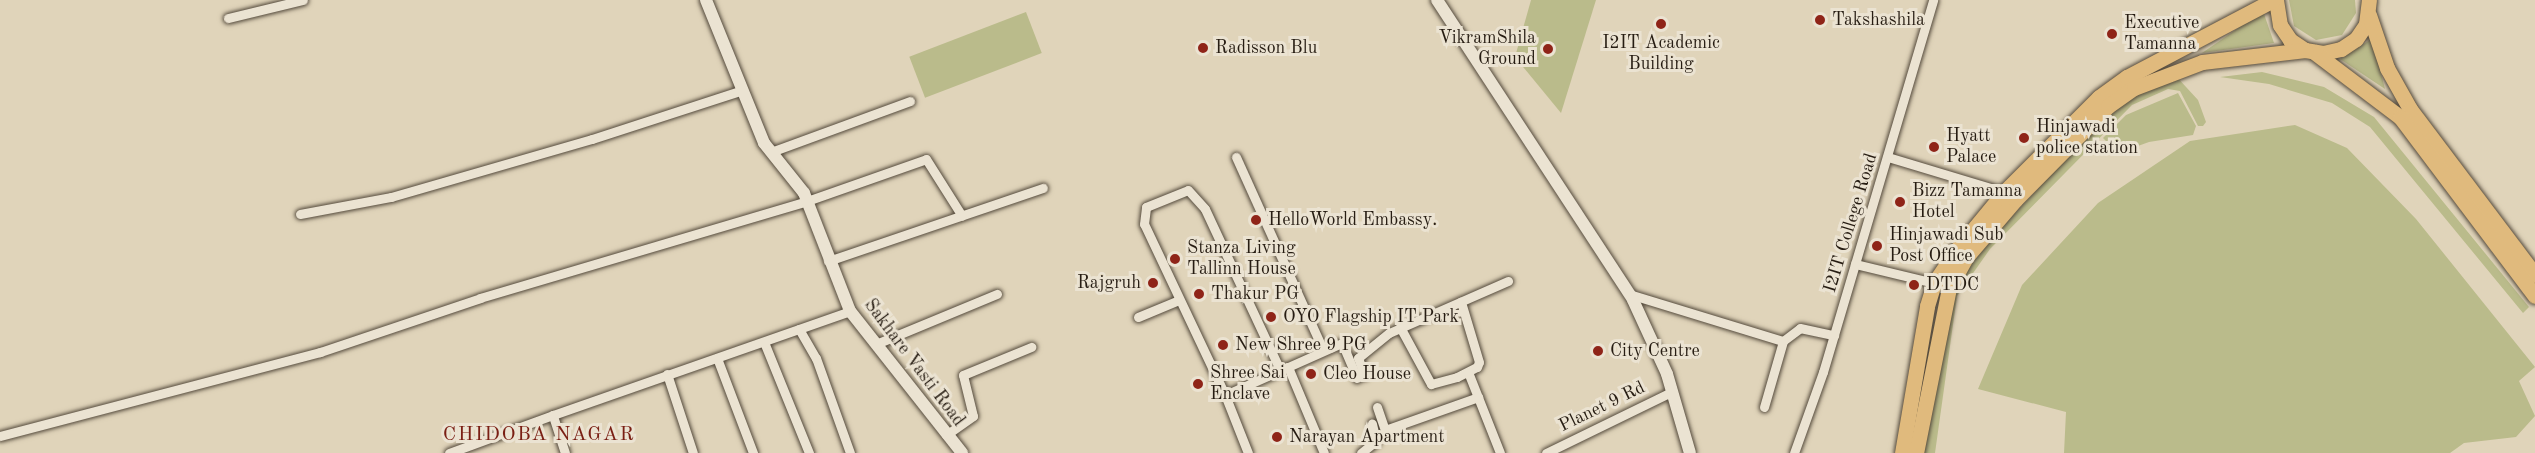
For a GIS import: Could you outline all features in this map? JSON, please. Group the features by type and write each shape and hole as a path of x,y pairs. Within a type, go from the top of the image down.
{"main road":[{"path":"1902,453 1941,285 2010,195 2099,97 2127,77 2275,0 2277,16 2284,33 2400,117 2535,296"},
{"path":"2010,195 2108,106 2134,88 2202,62 2310,51 2332,52 2349,45 2362,32 2370,5"},
{"path":"2370,5 2387,68 2410,110 2535,275"},
{"path":"1916,453 1941,285"}],"street":[{"path":"228,18 303,0"},
{"name":"Sakhare Vasti Road","path":"706,0 771,152 807,201 828,261 850,311 962,453"},
{"path":"1437,0 1629,294 1673,391 1690,453"},
{"name":"I2IT College Road","path":"1794,453 1834,335 1933,0"},
{"path":"300,214 391,196 592,139 743,90"},
{"path":"771,152 910,101"},
{"path":"1236,157 1323,350"},
{"path":"1888,157 2010,195"},
{"path":"0,436 320,352 480,298 807,201 926,159 962,216"},
{"path":"828,261 1043,188"},
{"path":"1248,453 1225,395 1144,224 1146,207 1188,190 1205,209 1324,453"},
{"path":"1855,264 1941,285"},
{"path":"1225,395 1342,343 1361,377 1358,358 1400,327 1508,281"},
{"path":"876,344 997,294"},
{"path":"1629,294 1783,341"},
{"path":"1137,316 1179,300"},
{"path":"1400,327 1431,384 1468,372 1479,362 1461,302"},
{"path":"449,453 850,311"},
{"path":"1764,407 1783,341 1800,328 1834,335"},
{"path":"800,329 816,358 850,453"},
{"path":"764,342 809,453"},
{"path":"946,435 974,416 963,375 1031,347"},
{"path":"717,358 753,453"},
{"path":"1468,372 1500,453"},
{"path":"667,374 693,453"},
{"name":"Planet 9 Rd","path":"1546,453 1673,391"},
{"path":"1377,407 1385,429 1478,397"},
{"path":"553,416 565,453"},
{"path":"1361,453 1376,441 1372,423"}],"green space":[{"path":"1531,0 1596,0 1561,113 1515,57"},
{"path":"2289,0 2355,0 2356,13 2342,35 2316,40 2294,26"},
{"path":"2263,11 2274,43 2202,53"},
{"path":"1026,12 1042,53 925,98 909,57"},
{"path":"2370,40 2378,62 2385,89 2340,59"},
{"path":"2262,72 2324,87 2374,117 2529,307 2523,313 2370,127 2332,103 2269,84 2220,77"},
{"path":"2175,75 2198,100 2206,122 2203,126 2198,126 2180,91 2168,89 2132,105 1990,249 1957,296 1935,453 1922,453 1950,297 1966,265 2117,105"},
{"path":"2178,93 2196,126 2193,135 2149,142 2124,151 2116,151 2103,138 2126,115"},
{"path":"2295,125 2347,148 2416,219 2535,367 2519,381 2535,416 2516,437 2464,443 2450,453 2064,453 2066,412 1978,389 2022,285 2098,203 2190,141"}],"place":[{"name":"Takshashila","path":"1820,20"},
{"name":"I2IT Academic Building","path":"1661,24"},
{"name":"Executive Tamanna","path":"2112,34"},
{"name":"Radisson Blu","path":"1203,48"},
{"name":"VikramShila Ground","path":"1548,49"},
{"name":"Hinjawadi police station","path":"2024,138"},
{"name":"Hyatt Palace","path":"1934,147"},
{"name":"Bizz Tamanna Hotel","path":"1900,202"},
{"name":"HelloWorld Embassy.","path":"1256,220"},
{"name":"Hinjawadi Sub Post Office","path":"1877,246"},
{"name":"Stanza Living Tallinn House","path":"1175,259"},
{"name":"Rajgruh","path":"1153,283"},
{"name":"DTDC","path":"1914,285"},
{"name":"Thakur PG","path":"1199,294"},
{"name":"OYO Flagship IT Park","path":"1271,317"},
{"name":"New Shree 9 PG","path":"1223,345"},
{"name":"City Centre","path":"1598,351"},
{"name":"Cleo House","path":"1311,374"},
{"name":"Shree Sai Enclave","path":"1198,384"},
{"name":"Narayan Apartment","path":"1277,437"}],"district":[{"name":"CHIDOBA NAGAR","path":"539,435"}]}
